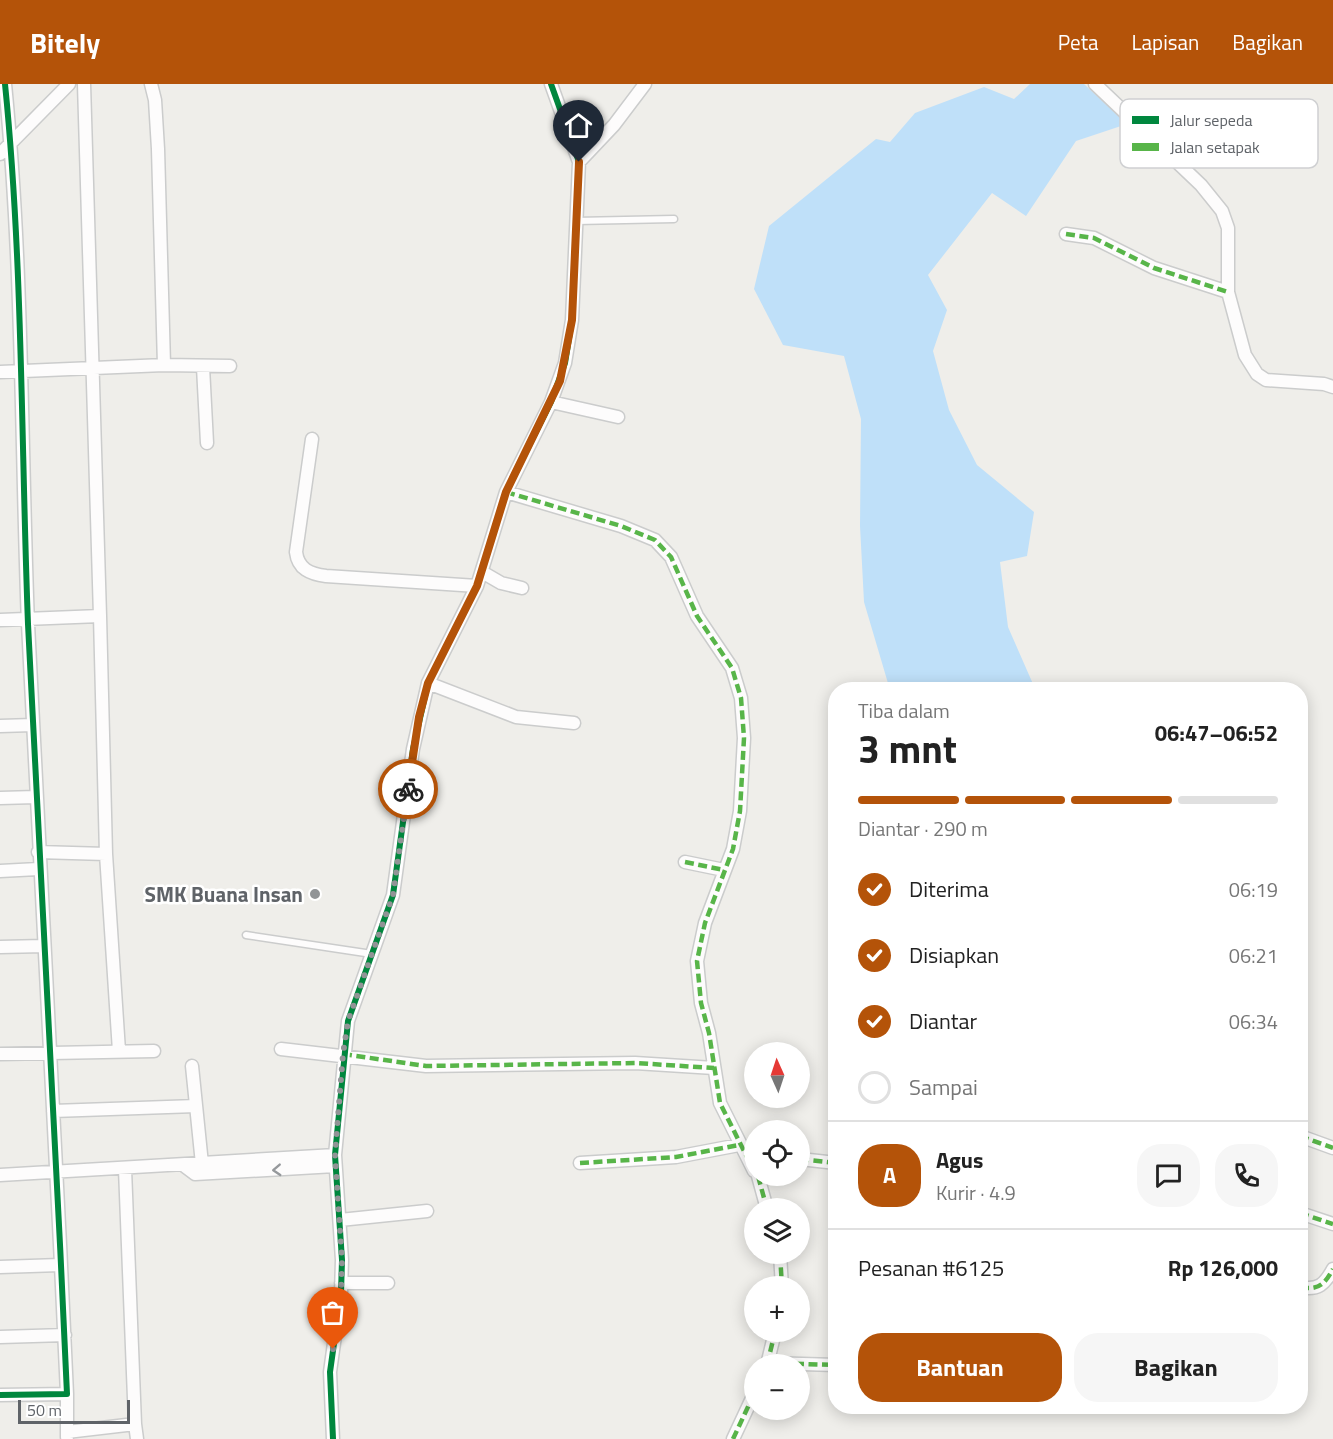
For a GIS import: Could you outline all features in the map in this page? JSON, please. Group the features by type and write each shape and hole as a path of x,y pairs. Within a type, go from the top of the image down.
{"street":[{"path":"5,84 11,143 22,371 28,620 38,869 65,1335 67,1435 135,1424"},
{"path":"0,154 69,84"},
{"path":"84,84 106,854 119,1051"},
{"path":"151,84 155,100 158,150 164,364"},
{"path":"333,1439 330,1372 341,1283 340,1220 335,1161 343,1054 348,1021 395,884 413,749 428,683 477,586 506,492 560,381 572,320 579,162 551,84"},
{"path":"579,162 614,125 645,84"},
{"path":"1095,84 1120,108"},
{"path":"1183,168 1201,185 1222,211 1228,228 1228,292 1245,355 1257,374 1266,380 1324,384 1333,387"},
{"path":"1066,234 1094,238 1154,268 1228,292"},
{"path":"0,372 164,364 230,366"},
{"path":"203,366 207,443"},
{"path":"551,402 618,417"},
{"path":"312,439 296,552 302,567 315,575 477,586"},
{"path":"506,492 621,525 655,540 671,556 697,616 727,657 741,698 744,738 738,833 699,942 697,961 701,1003 720,1103 744,1147"},
{"path":"482,572 501,584 522,588"},
{"path":"0,620 100,616"},
{"path":"428,683 516,717 574,723"},
{"path":"0,726 33,725"},
{"path":"0,798 36,797"},
{"path":"38,852 106,854"},
{"path":"685,862 724,870"},
{"path":"0,870 38,869"},
{"path":"0,947 44,946"},
{"path":"282,1049 343,1054 426,1066 635,1063 714,1068"},
{"path":"0,1054 154,1051"},
{"path":"192,1066 202,1164"},
{"path":"53,1111 196,1106"},
{"path":"1308,1139 1333,1148"},
{"path":"580,1163 744,1151"},
{"path":"810,1160 828,1161"},
{"path":"0,1175 202,1164 335,1161"},
{"path":"183,1165 195,1174 335,1161"},
{"path":"125,1169 137,1439"},
{"path":"340,1220 427,1211"},
{"path":"1308,1216 1333,1224"},
{"path":"0,1267 60,1265"},
{"path":"1308,1289 1312,1290 1321,1286 1333,1269"},
{"path":"341,1283 388,1282"},
{"path":"0,1337 65,1335"},
{"path":"810,1365 828,1365"},
{"path":"0,1395 67,1394"},
{"path":"733,1439 744,1415"}],"lane":[{"path":"575,221 674,219"},
{"path":"246,935 372,954"}],"water":[{"path":"1030,84 1084,84 1120,117 1120,126 1076,141 1026,216 992,193 928,275 947,310 933,351 949,410 977,465 1034,512 1027,556 1000,562 1008,627 1032,682 888,682 864,602 860,526 861,419 844,356 783,345 754,289 769,226 876,139 890,142 915,113 984,87 1014,99"}],"marked path":[{"path":"1066,234 1094,238 1154,268 1228,292"},
{"path":"506,492 621,526 655,540 671,557 697,616 732,668 741,698 744,738 740,811 733,849 705,923 697,961 701,1003 709,1033 720,1103 744,1151"},
{"path":"685,862 724,870"},
{"path":"343,1054 426,1066 635,1063 714,1068"},
{"path":"1308,1139 1333,1148"},
{"path":"580,1163 676,1157 739,1145"},
{"path":"810,1160 828,1162"},
{"path":"761,1186 764,1198"},
{"path":"1308,1216 1333,1224"},
{"path":"781,1264 781,1276"},
{"path":"1308,1288 1320,1285 1333,1269"},
{"path":"770,1354 773,1342"},
{"path":"810,1364 828,1365"},
{"path":"733,1439 744,1415"}],"cycle path":[{"path":"0,1395 67,1394 28,624 15,219 5,84"},
{"path":"333,1439 330,1372 341,1293 342,1260 335,1155 348,1021 393,895 413,749 428,683 477,586 506,492 551,402 565,363 572,320 579,162 551,84"}],"way so far":[{"path":"333,1349 341,1293 342,1260 340,1220 336,1199 335,1155 343,1054 348,1021 393,895 408,789"}],"place":[{"name":"SMK Buana Insan","path":"315,894"}],"route":[{"path":"408,789 419,717 428,683 477,586 506,492 551,402 565,363 572,320 579,162"}]}
